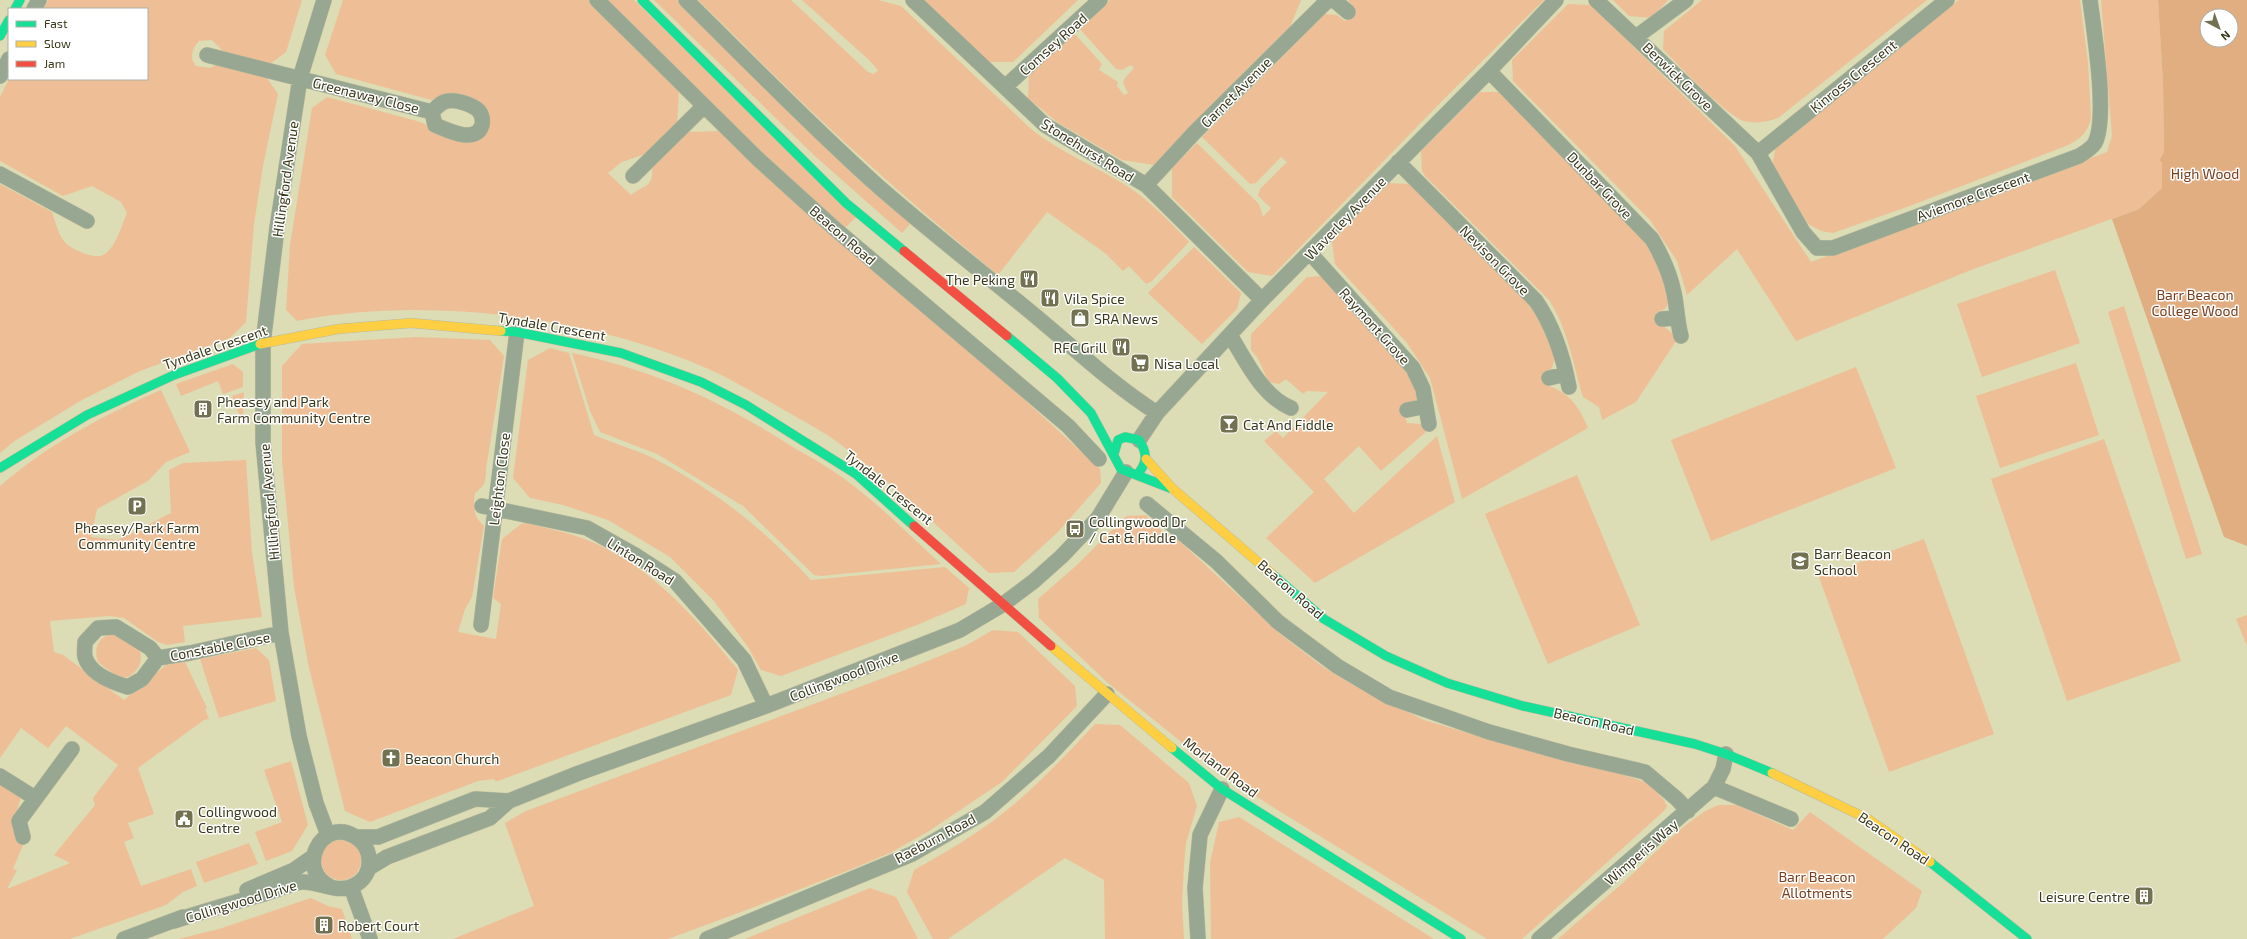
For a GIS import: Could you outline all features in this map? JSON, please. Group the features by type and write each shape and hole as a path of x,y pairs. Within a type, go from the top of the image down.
{"main road":[{"name":"Beacon Road","path":"642,0 846,203 1057,378 1091,413 1111,427 1132,438 1146,451 1146,459 1172,489"},
{"path":"0,36 8,22"},
{"name":"Tyndale Crescent","path":"0,468 87,415 174,375 263,343 338,329 411,323 517,332 621,353 701,382 746,404 856,474 1002,604"},
{"name":"Beacon Road","path":"1091,413 1119,466 1129,473 1172,489 1187,499 1324,619 1386,656 1447,683 1486,695 1695,744 1726,754 1831,799 1868,819 1931,863 2027,939"},
{"path":"1114,454 1118,440 1132,438"},
{"path":"1129,473 1139,472 1146,459"},
{"name":"Morland Road","path":"1002,604 1107,694 1222,789 1461,939"}],"street":[{"name":"Hillingford Avenue","path":"324,0 300,78 277,228 263,343 263,442 281,633 299,736 316,803 328,835"},
{"name":"Beacon Road","path":"597,0 703,107 834,228 1052,412 1099,459"},
{"path":"686,0 806,118 877,185 944,244 1084,355 1130,396 1157,413"},
{"name":"Stonehurst Road","path":"913,0 1045,126 1146,185 1262,300"},
{"name":"Comsey Road","path":"1005,87 1100,0"},
{"name":"Garnet Avenue","path":"1146,185 1194,133 1328,0"},
{"path":"1334,0 1348,12"},
{"name":"Waverley Avenue","path":"1132,438 1262,300 1310,254 1398,162 1489,71 1556,0"},
{"name":"Berwick Grove","path":"1596,0 1758,153"},
{"path":"1636,37 1686,0"},
{"name":"Kinross Crescent","path":"1758,153 1947,0"},
{"name":"Aviemore Crescent","path":"1758,153 1803,232 1817,248 1833,248 2079,156 2094,144 2100,130 2098,62 2090,0"},
{"name":"Greenaway Close","path":"207,56 432,112"},
{"path":"0,76 8,61"},
{"name":"Dunbar Grove","path":"1489,71 1652,239 1666,264 1675,294 1669,318 1680,336"},
{"path":"633,176 703,107"},
{"name":"Nevison Grove","path":"1398,162 1536,301 1546,316 1557,339 1568,381 1549,378"},
{"path":"0,174 87,221"},
{"name":"Raymont Grove","path":"1310,254 1413,368 1423,389 1429,424"},
{"name":"Leighton Close","path":"481,626 488,506 517,332"},
{"path":"1230,335 1264,388 1279,403 1291,408"},
{"path":"1407,410 1426,406"},
{"name":"Collingwood Drive","path":"124,939 174,921 302,882 341,889 351,887 363,878 369,868 387,857 490,818 509,801 579,773 766,706 960,630 1002,604 1034,581 1098,518 1129,473"},
{"path":"1147,504 1217,558 1278,622 1337,666 1389,697 1488,732 1568,754 1645,772 1677,799 1688,811"},
{"name":"Linton Road","path":"488,506 587,528 635,555 675,581 744,660 766,706"},
{"name":"Constable Close","path":"158,658 150,648 116,627 98,628 86,642 86,658 96,671 113,683 128,687 142,679 158,658 190,654 281,633"},
{"name":"Raeburn Road","path":"707,939 912,854 985,812 1049,756 1107,694"},
{"path":"23,837 19,820 72,749"},
{"name":"Wimperis Way","path":"1539,939 1714,787 1723,769 1726,754"},
{"path":"0,776 35,798"},
{"path":"1714,787 1791,819"},
{"path":"1198,939 1195,888 1200,835 1222,789"},
{"name":"Collingwood Drive","path":"174,921 294,870 314,856 318,845 328,835 344,833 356,837 378,837 475,799 509,801"},
{"path":"356,837 364,843 368,852 369,868"},
{"path":"314,856 316,874 321,880 331,887"},
{"path":"351,887 370,939"}],"green space":[{"path":"48,0 302,0 286,52 270,64 225,53 212,40 199,41 192,53 196,66 210,68 218,64 267,78 278,94 263,166 254,224 246,322 230,338 140,371 82,400 16,440 0,453 0,184 52,212 58,231 64,241 77,250 90,255 101,256 113,246 127,213 121,202 92,186 63,196 0,161 0,97 8,80 148,80 148,8 44,8"},
{"path":"343,0 589,0 679,89 677,126 645,154 622,162 608,173 631,195 648,185 652,178 652,166 687,132 720,131 812,218 992,370 1100,469 1101,483 1058,532 1014,572 989,573 898,491 860,459 833,439 813,426 721,375 653,348 604,334 553,323 501,315 448,311 396,310 345,314 297,321 286,310 290,245 312,108 327,97 417,121 457,136 487,118 438,97 431,100 336,74 325,55"},
{"path":"606,0 634,0 857,216 844,229 768,160"},
{"path":"654,0 677,0 732,55 912,222 902,233 816,157"},
{"path":"698,0 791,0 868,72 874,74 878,70 868,59 802,0 878,0 901,6 1031,129 1067,153 1130,188 1154,207 1189,242 1152,281 1146,284 1129,266 1123,271 1105,253 1047,212 998,275 930,218 832,131"},
{"path":"922,0 1078,0 1013,62 989,62"},
{"path":"1110,0 1301,0 1290,27 1154,165 1122,160 1057,122 1028,98 1029,72 1073,32 1102,64 1099,70 1118,82 1117,86 1124,95 1128,93 1123,83 1125,78 1134,68 1131,65 1122,70 1116,69 1078,27"},
{"path":"1348,0 1544,0 1444,99 1272,276 1248,272 1172,197 1172,168 1197,143 1259,204 1263,217 1271,208 1258,196 1260,189 1287,162 1281,157 1256,183 1250,184 1202,137 1325,14 1337,15 1345,21 1355,10"},
{"path":"1613,0 1668,0 1652,18 1629,16"},
{"path":"1702,0 1927,0 1778,118 1766,121 1748,122 1736,117 1726,110 1702,89 1663,49 1664,31"},
{"path":"1959,0 2080,0 2088,63 2091,117 2086,131 2075,141 2066,146 1907,207 1833,233 1821,231 1808,224 1772,166 1776,145"},
{"path":"2101,0 2158,0 2163,83 2164,152 2159,161 2162,162 2162,188 2139,209 1971,270 1796,341 1737,249 1687,295 1677,261 1650,220 1513,81 1512,60 1568,4 1591,5 1735,146 1811,262 2107,152 2112,136"},
{"path":"2158,0 2247,0 2247,546 2224,537 2112,219 2139,209 2162,188 2162,162 2159,161 2164,152 2163,83"},
{"path":"1480,92 1502,92 1646,241 1663,273 1669,291 1669,299 1667,306 1656,313 1656,320 1678,338 1636,402 1602,420 1599,407 1583,397 1561,323 1549,300 1425,176 1422,171 1421,151"},
{"path":"1388,183 1412,184 1539,315 1555,357 1552,368 1543,374 1548,386 1562,392 1573,402 1588,428 1462,499 1430,378 1407,343 1335,264 1332,242"},
{"path":"1194,247 1241,293 1237,309 1202,344 1148,293"},
{"path":"2055,270 2080,343 1982,377 1957,304"},
{"path":"1323,276 1404,364 1420,397 1404,411 1407,423 1421,424 1428,430 1381,471 1359,446 1324,479 1354,513 1437,436 1455,502 1315,583 1266,538 1314,492 1264,441 1276,431 1283,438 1328,392 1307,391 1303,394 1286,379 1279,384 1269,382 1257,357 1251,350 1251,334 1307,277"},
{"path":"2124,306 2202,554 2186,559 2108,312"},
{"path":"417,337 490,340 504,356 485,480 481,488 475,493 474,498 476,515 484,526 472,597 465,609 458,632 496,639 501,604 493,598 502,539 521,524 526,523 570,534 596,544 621,557 643,572 684,608 738,670 731,695 498,781 495,781 493,775 494,779 478,781 370,822 345,811 309,668 294,587 282,460 282,366 302,344"},
{"path":"550,348 569,353 594,435 653,458 697,483 718,497 775,544 811,580 945,567 969,588 966,604 917,625 781,676 761,670 748,647 714,601 670,557 608,520 563,505 530,498 513,478 528,360"},
{"path":"572,353 603,360 661,379 715,403 769,432 843,478 881,509 941,564 821,576 814,575 743,506 657,454 600,432 590,411"},
{"path":"2076,363 2099,435 2000,468 1976,396"},
{"path":"233,364 243,372 243,387 223,394 218,381 181,396 176,384"},
{"path":"1856,367 1896,468 1711,541 1671,440"},
{"path":"161,390 190,452 166,462 148,481 97,509 91,537 118,540 171,513 169,470 183,463 246,460 252,553 262,617 183,626 185,642 167,645 158,642 124,618 109,616 50,621 54,652 63,655 124,700 166,665 185,662 207,708 205,709 209,719 204,720 138,768 154,814 128,823 134,838 124,842 141,886 191,869 197,886 183,892 166,905 70,939 0,939 0,783 21,797 15,818 23,845 13,869 17,870 7,889 70,863 54,855 95,805 93,798 118,765 66,726 48,748 21,728 0,758 0,486 37,457 77,432 118,410"},
{"path":"244,392 243,415 240,417 232,396"},
{"path":"2104,439 2181,661 2067,701 1991,479"},
{"path":"1577,475 1640,625 1548,664 1485,514"},
{"path":"1146,515 1161,530 1176,538 1280,634 1323,667 1355,686 1424,720 1471,734 1577,760 1648,783 1664,800 1667,806 1665,810 1522,939 1487,939 1271,806 1215,769 1108,683 1039,618 1038,599 1077,565 1126,516"},
{"path":"1924,539 1994,734 1889,772 1819,577"},
{"path":"2247,615 2247,646 2236,619"},
{"path":"993,630 1018,632 1075,686 1077,706 1002,782 929,831 892,852 852,869 668,939 453,939 534,906 505,823 526,811 905,670 967,645"},
{"path":"109,634 116,634 139,649 141,657 140,665 128,677 119,678 98,662 96,653 99,642"},
{"path":"256,648 269,660 276,701 219,718 200,659"},
{"path":"1095,724 1120,725 1189,783 1197,806 1186,843 1182,903 1184,939 1105,939 1104,880 1065,858 948,939 933,939 907,892 914,870 974,834 1007,810 1042,779"},
{"name":"Collingwood Centre","path":"291,761 308,825 292,851 266,861 255,832 282,822 264,770"},
{"name":"Barr Beacon Allotments","path":"1720,805 1737,805 1793,830 1810,812 1922,891 1916,908 1883,939 1558,939 1623,883 1656,851 1684,827 1710,809"},
{"path":"1239,817 1434,939 1211,939 1210,863 1219,822"},
{"path":"345,840 352,843 358,849 361,860 360,868 352,877 345,880 337,880 330,877 322,868 321,856 324,849 333,841"},
{"name":"Collingwood Centre","path":"249,843 258,864 204,883 196,862"},
{"path":"870,888 896,897 918,939 745,939"},
{"path":"311,898 328,906 342,909 352,939 178,939 219,929"}],"traffic: fast":[{"path":"16,8 20,0"},
{"path":"642,0 846,203 904,251"},
{"path":"0,36 8,22"},
{"path":"501,331 517,332 621,353 701,382 746,405 856,474 914,526"},
{"path":"1007,336 1057,378 1091,413 1121,469 1170,488"},
{"path":"0,468 87,415 174,375 260,344"},
{"path":"1114,454 1118,440 1125,437 1139,440 1145,452 1143,467 1140,471"},
{"path":"1272,574 1324,619 1386,656 1447,683 1523,706 1695,744 1726,754 1772,773"},
{"path":"1172,748 1222,789 1461,939"},
{"path":"1930,862 2027,939"}],"traffic: slow":[{"path":"260,344 338,329 411,323 501,331"},
{"path":"1146,459 1173,489 1272,574"},
{"path":"1051,646 1172,748"},
{"path":"1772,773 1868,819 1930,862"}],"traffic: jam":[{"path":"904,251 1007,336"},
{"path":"914,526 1051,646"}],"place":[{"name":"The Peking","path":"1029,279"},
{"name":"Vila Spice","path":"1050,298"},
{"name":"SRA News","path":"1080,318"},
{"name":"RFC Grill","path":"1121,347"},
{"name":"Nisa Local","path":"1140,363"},
{"name":"Pheasey and Park Farm Community Centre","path":"203,409"},
{"name":"Cat And Fiddle","path":"1229,424"},
{"name":"Pheasey/Park Farm Community Centre","path":"137,506"},
{"name":"Collingwood Dr / Cat & Fiddle","path":"1075,529"},
{"name":"Barr Beacon School","path":"1800,561"},
{"name":"Beacon Church","path":"391,758"},
{"name":"Collingwood Centre","path":"184,819"},
{"name":"Leisure Centre","path":"2144,896"},
{"name":"Robert Court","path":"324,925"}],"park label":[{"name":"High Wood","path":"2205,173"},
{"name":"Barr Beacon College Wood","path":"2195,302"}]}
